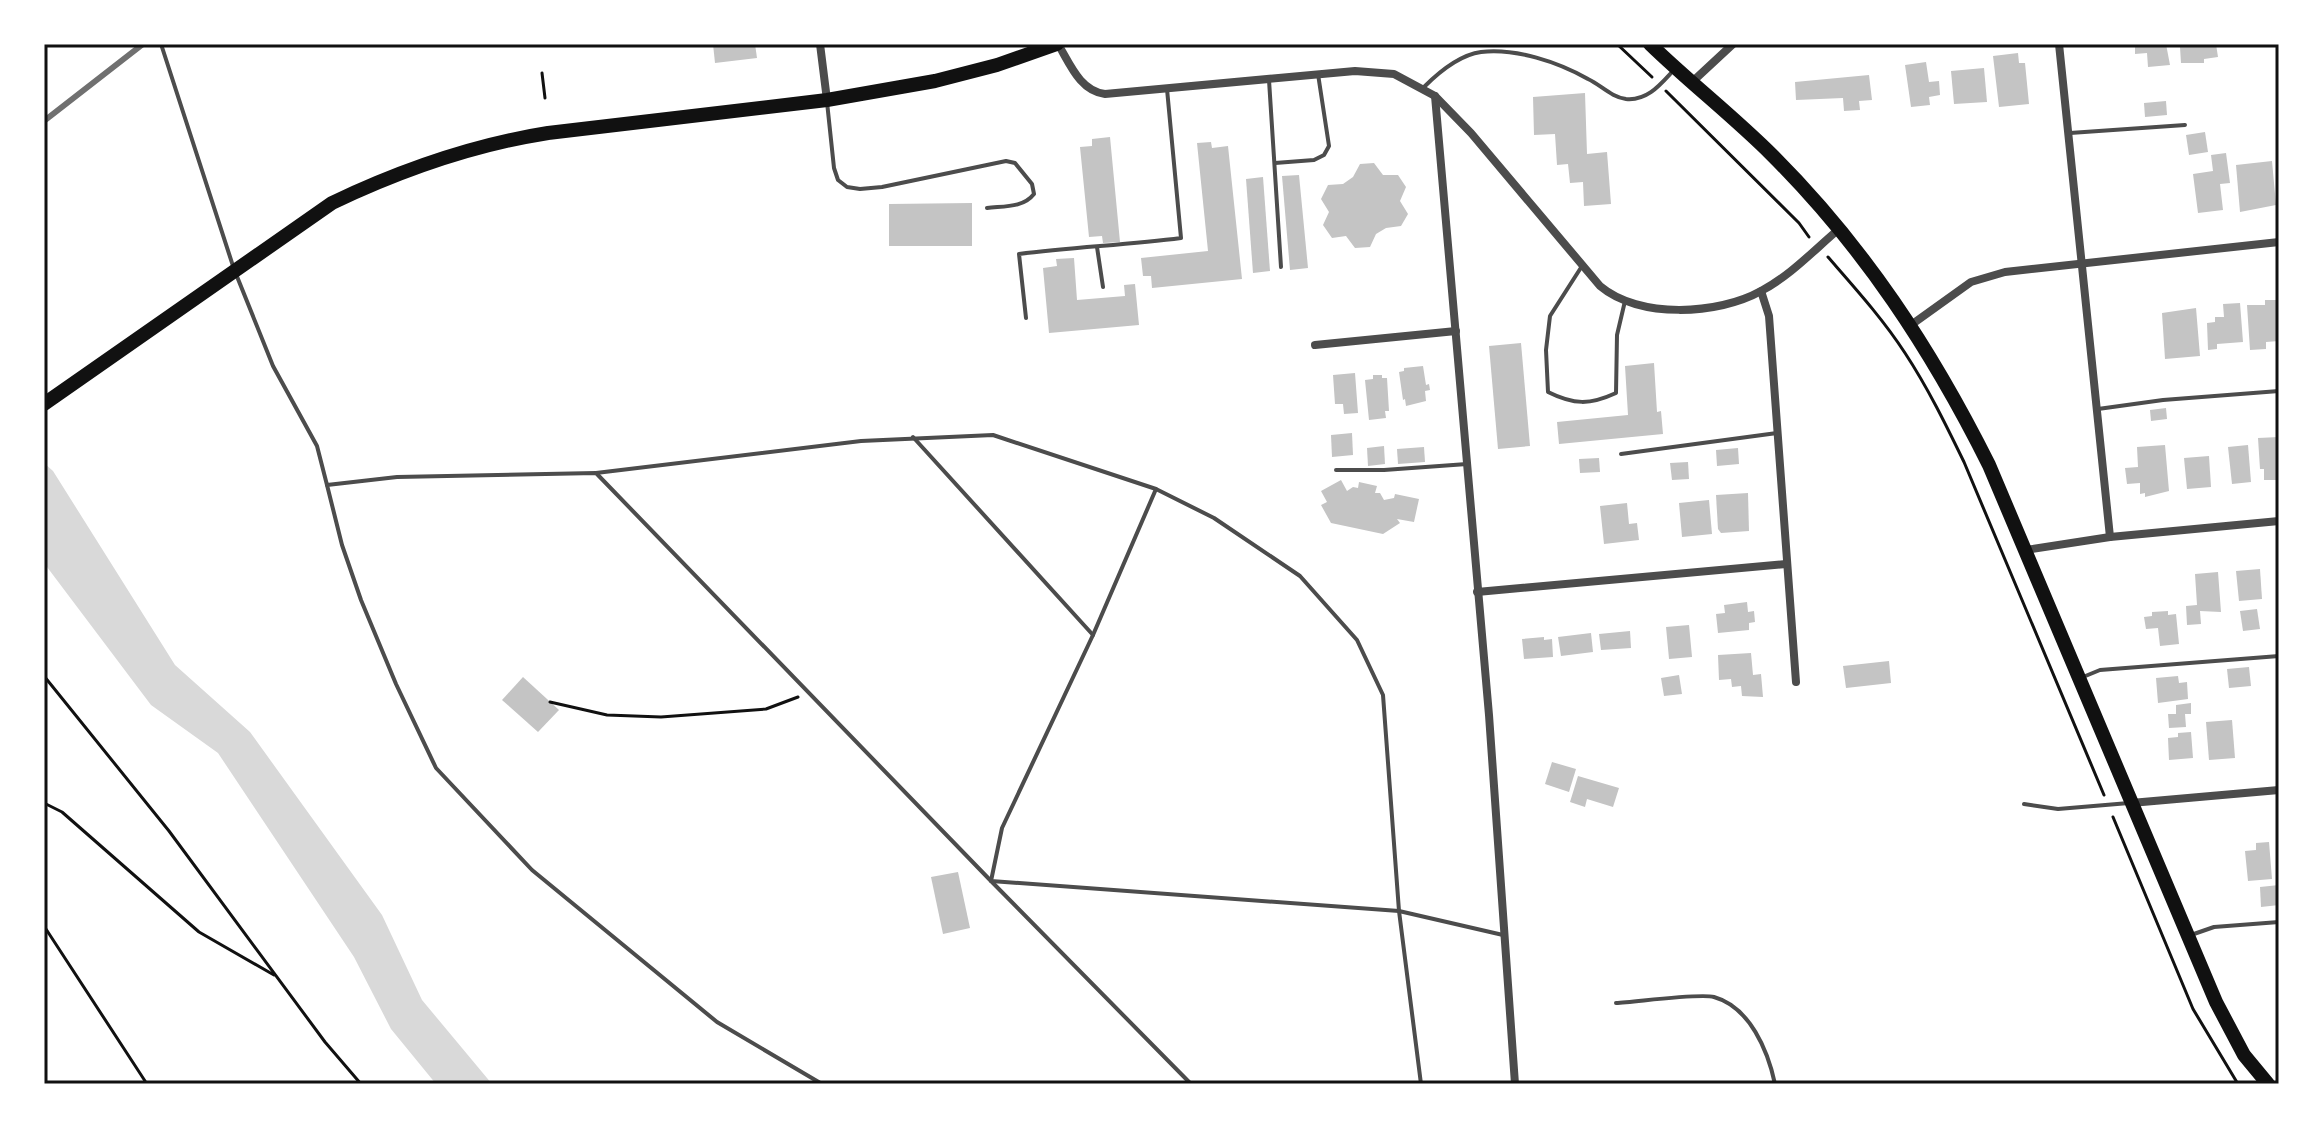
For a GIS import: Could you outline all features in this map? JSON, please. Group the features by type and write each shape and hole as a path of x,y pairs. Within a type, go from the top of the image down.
{"main road":[{"path":"44,404 332,203 434,160 513,138 827,100 935,81 997,65 1057,44"},
{"path":"1650,44 1771,154 1839,229 1877,275 1961,408 2026,550 2223,1015 2244,1055 2268,1084"}],"street":[{"path":"820,44 827,100"},
{"path":"1057,44 1085,87 1093,93 1355,71 1394,74 1435,96 1471,133 1582,266 1610,294 1625,301 1660,309 1738,301 1782,278 1839,229"},
{"path":"1691,84 1733,44"},
{"path":"2059,44 2110,537"},
{"path":"1435,96 1515,1084"},
{"path":"1911,325 1971,282 2005,272 2279,242"},
{"path":"1761,291 1768,310 1796,682"},
{"path":"1315,345 1456,331"},
{"path":"2026,550 2110,537 2279,521"},
{"path":"1477,592 1786,564"},
{"path":"2131,803 2279,790"}],"lane":[{"path":"161,44 243,294 273,366 317,446 342,545 361,600 436,768 532,870 704,1012 822,1084"},
{"path":"1422,89 1460,59 1480,52 1533,57 1575,72 1592,80 1603,90 1626,99 1646,96 1675,68"},
{"path":"1275,163 1314,160 1324,155 1329,146 1318,74"},
{"path":"1269,78 1281,267"},
{"path":"1026,318 1019,254 1181,238 1167,89"},
{"path":"827,100 834,168 838,180 847,187 882,187 1006,161 1015,163 1032,184 1034,194 1020,204 987,208"},
{"path":"2067,133 2185,125"},
{"path":"1097,247 1103,287"},
{"path":"1582,266 1550,316 1546,350 1548,392 1565,400 1596,403 1616,393 1617,335 1625,301"},
{"path":"2096,409 2279,391"},
{"path":"1621,454 1777,433"},
{"path":"327,485 397,477 596,473 913,437 993,435 1156,489 1214,518 1300,576 1357,640 1383,695 1399,911 1421,1084"},
{"path":"913,437 1093,635"},
{"path":"1336,470 1467,464"},
{"path":"596,473 1191,1084"},
{"path":"991,881 1002,828 1093,635 1156,489"},
{"path":"2079,679 2100,670 2279,656"},
{"path":"2024,804 2058,809 2131,803"},
{"path":"991,881 1399,911 1505,936"},
{"path":"2189,936 2214,927 2279,922"},
{"path":"1616,1003 1712,996 1737,1008 1763,1045 1775,1084"}],"path":[{"path":"1617,44 1805,231"},
{"path":"542,73 545,98"},
{"path":"1833,262 1904,351 1948,429 2193,1009 2238,1084"},
{"path":"44,676 169,831 325,1042 361,1084"},
{"path":"550,702 607,715 661,717 766,709 808,693"},
{"path":"44,803 62,812 199,932 277,977"},
{"path":"44,926 147,1084"}],"shaded area":[{"path":"44,463 53,471 175,665 250,732 382,915 422,1000 492,1084 436,1084 391,1029 354,957 218,753 151,705 44,563"}],"building":[{"path":"713,44 755,44 757,58 715,63"},
{"path":"2135,44 2166,44 2170,65 2148,67 2147,53 2135,54"},
{"path":"2216,44 2218,57 2204,59 2204,63 2181,63 2180,47"},
{"path":"2018,53 2019,63 2025,63 2029,104 1999,107 1993,56"},
{"path":"1926,62 1929,82 1939,81 1940,95 1929,97 1930,105 1911,107 1905,65"},
{"path":"1984,68 1987,102 1954,104 1951,71"},
{"path":"1869,75 1872,100 1859,101 1860,110 1844,111 1843,98 1796,100 1795,82"},
{"path":"1585,93 1587,154 1607,152 1611,204 1584,206 1583,182 1570,183 1568,164 1557,165 1555,134 1534,135 1533,97"},
{"path":"2166,101 2167,115 2145,117 2144,103"},
{"path":"2205,132 2208,152 2189,155 2186,135"},
{"path":"1110,137 1120,242 1103,243 1102,236 1089,237 1080,147 1092,146 1092,139"},
{"path":"1211,142 1212,148 1228,146 1242,279 1152,288 1151,276 1143,276 1141,258 1208,251 1197,143"},
{"path":"2226,153 2230,183 2220,184 2223,210 2198,213 2193,174 2213,171 2211,155"},
{"path":"2272,161 2276,205 2240,212 2236,165"},
{"path":"1374,163 1383,175 1398,175 1406,187 1400,201 1408,214 1401,226 1386,228 1376,234 1370,247 1355,248 1346,236 1332,238 1323,225 1329,212 1321,199 1328,185 1343,184 1353,177 1360,164"},
{"path":"1299,175 1308,268 1290,270 1282,176"},
{"path":"1263,177 1270,271 1253,273 1246,179"},
{"path":"972,203 972,246 889,246 889,204"},
{"path":"1074,258 1077,300 1125,296 1124,285 1135,284 1139,325 1049,333 1043,268 1057,266 1056,259"},
{"path":"2265,300 2279,300 2279,341 2266,342 2266,349 2250,350 2247,305 2265,305"},
{"path":"2240,303 2243,342 2217,344 2217,349 2208,350 2207,323 2215,322 2215,317 2224,317 2223,304"},
{"path":"2196,308 2200,356 2165,359 2162,313"},
{"path":"1521,343 1530,446 1498,449 1489,346"},
{"path":"1654,363 1657,412 1661,411 1663,434 1559,444 1557,422 1628,415 1625,366"},
{"path":"1423,366 1426,385 1429,384 1430,390 1425,391 1426,401 1406,406 1399,372 1404,368"},
{"path":"1355,373 1358,413 1344,414 1343,404 1335,404 1333,375"},
{"path":"1373,375 1387,378 1389,411 1385,411 1386,418 1369,420 1365,380 1373,379"},
{"path":"2166,408 2167,419 2151,421 2150,410"},
{"path":"1352,433 1353,455 1332,457 1331,435"},
{"path":"2279,437 2279,480 2264,480 2264,469 2260,469 2258,438"},
{"path":"2165,445 2169,491 2145,497 2145,493 2140,494 2140,483 2127,484 2125,468 2138,467 2137,447"},
{"path":"2248,445 2251,482 2232,484 2228,447"},
{"path":"1384,446 1385,464 1368,466 1367,448"},
{"path":"1424,447 1425,462 1398,464 1397,449"},
{"path":"1738,448 1739,464 1717,466 1716,450"},
{"path":"2209,456 2211,487 2187,489 2184,458"},
{"path":"1599,458 1600,472 1580,473 1579,459"},
{"path":"1688,462 1689,479 1672,480 1670,463"},
{"path":"1341,480 1347,491 1358,488 1359,482 1377,486 1375,493 1380,493 1384,500 1394,498 1395,494 1419,499 1414,522 1397,519 1400,523 1383,534 1331,523 1321,505 1327,502 1321,491"},
{"path":"1748,493 1749,531 1721,533 1718,529 1716,495"},
{"path":"1709,500 1712,534 1682,537 1679,503"},
{"path":"1627,503 1629,524 1637,523 1639,540 1604,544 1600,506"},
{"path":"2260,569 2262,599 2239,601 2236,571"},
{"path":"2218,572 2221,612 2200,611 2201,624 2187,625 2186,606 2197,605 2195,574"},
{"path":"1747,602 1748,612 1754,611 1755,622 1749,623 1749,630 1718,633 1716,614 1725,613 1724,605"},
{"path":"2257,609 2260,629 2243,631 2240,611"},
{"path":"2168,611 2168,615 2176,614 2179,644 2160,646 2158,628 2146,629 2144,617 2152,616 2152,612"},
{"path":"1689,625 1692,657 1669,659 1666,627"},
{"path":"1630,631 1631,648 1601,650 1599,634"},
{"path":"1591,633 1593,652 1561,656 1558,637"},
{"path":"1544,637 1544,640 1552,639 1553,657 1524,659 1522,639"},
{"path":"1751,653 1753,675 1761,674 1763,697 1742,696 1741,686 1732,687 1731,679 1719,680 1718,655"},
{"path":"1889,661 1891,683 1846,688 1843,666"},
{"path":"2249,667 2251,686 2229,688 2227,669"},
{"path":"1679,675 1682,694 1664,696 1661,678"},
{"path":"2178,676 2179,683 2187,682 2188,699 2158,703 2156,678"},
{"path":"523,677 559,710 538,732 502,700"},
{"path":"2191,703 2191,714 2185,714 2186,727 2169,728 2168,714 2176,714 2176,705"},
{"path":"2232,720 2235,758 2209,760 2206,722"},
{"path":"2191,732 2193,758 2169,760 2168,738"},
{"path":"1552,762 1576,769 1569,792 1545,784"},
{"path":"1578,776 1619,788 1613,807 1587,799 1585,807 1570,802"},
{"path":"2269,842 2272,879 2248,881 2245,851 2256,850 2256,843"},
{"path":"958,872 970,928 943,934 931,877"},
{"path":"2279,885 2279,905 2261,907 2260,887"}],"railway":[{"path":"44,121 143,44"}]}
